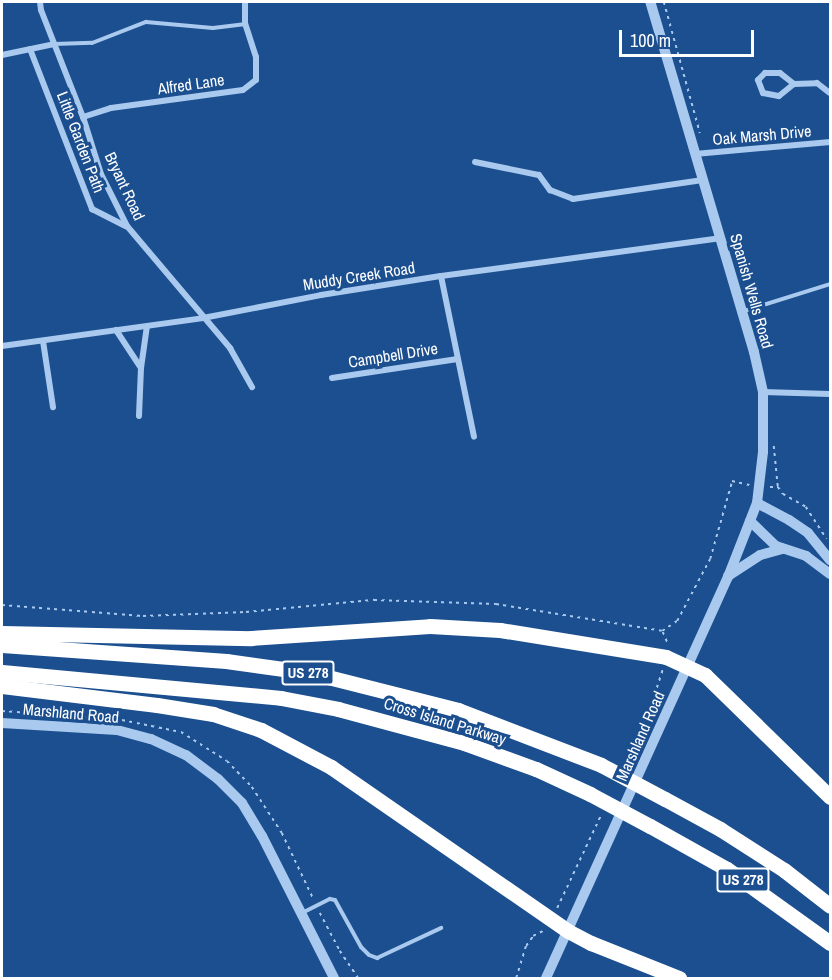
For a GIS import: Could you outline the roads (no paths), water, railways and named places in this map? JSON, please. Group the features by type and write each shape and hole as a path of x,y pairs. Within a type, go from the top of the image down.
{"highway":[{"path":"2,633 251,638 430,626 489,629 602,645 666,657 705,675 831,797"},
{"name":"Cross Island Parkway","path":"2,645 226,661 312,673 458,710 601,765 720,828 784,870 831,906"},
{"name":"Cross Island Parkway","path":"2,672 281,698 338,709 464,744 536,769 650,826 727,869 831,943"},
{"path":"2,686 213,714 261,730 331,767 568,930 591,943 679,978"}],"street":[{"name":"Bryant Road","path":"40,2 83,117 101,174 127,226 230,348 252,387"},
{"name":"Alfred Lane","path":"83,117 111,108 243,90 256,80 256,57 245,24 245,2"},
{"name":"Spanish Wells Road","path":"651,2 744,311 763,392 763,452 757,503"},
{"path":"2,55 54,44"},
{"name":"Little Garden Path","path":"30,49 92,209 127,226"},
{"path":"794,84 780,73 765,73 758,80 764,93 779,96 794,84 817,82 831,93"},
{"name":"Oak Marsh Drive","path":"695,154 831,142"},
{"path":"475,162 539,175 550,190 573,199 703,180"},
{"name":"Muddy Creek Road","path":"2,346 203,318 321,295 441,276 721,238"},
{"name":"Campbell Drive","path":"441,276 474,437"},
{"path":"139,416 141,368 147,326"},
{"path":"116,330 141,368"},
{"path":"43,341 53,407"},
{"name":"Campbell Drive","path":"332,378 458,359"},
{"path":"763,392 831,394"},
{"path":"757,503 808,533 831,560"},
{"name":"Marshland Road","path":"546,978 728,577 757,503"},
{"path":"750,521 766,538 784,549 806,556 831,574"},
{"path":"728,577 760,555 784,549"},
{"name":"Marshland Road","path":"2,723 117,730 151,739 186,755 218,780 242,803 262,836 334,978"}],"lane":[{"path":"54,44 92,43 146,22 213,28 245,24"},
{"path":"744,311 782,297 831,284"},
{"path":"301,914 330,899 335,900 361,947 369,955 377,958 441,928"}]}
